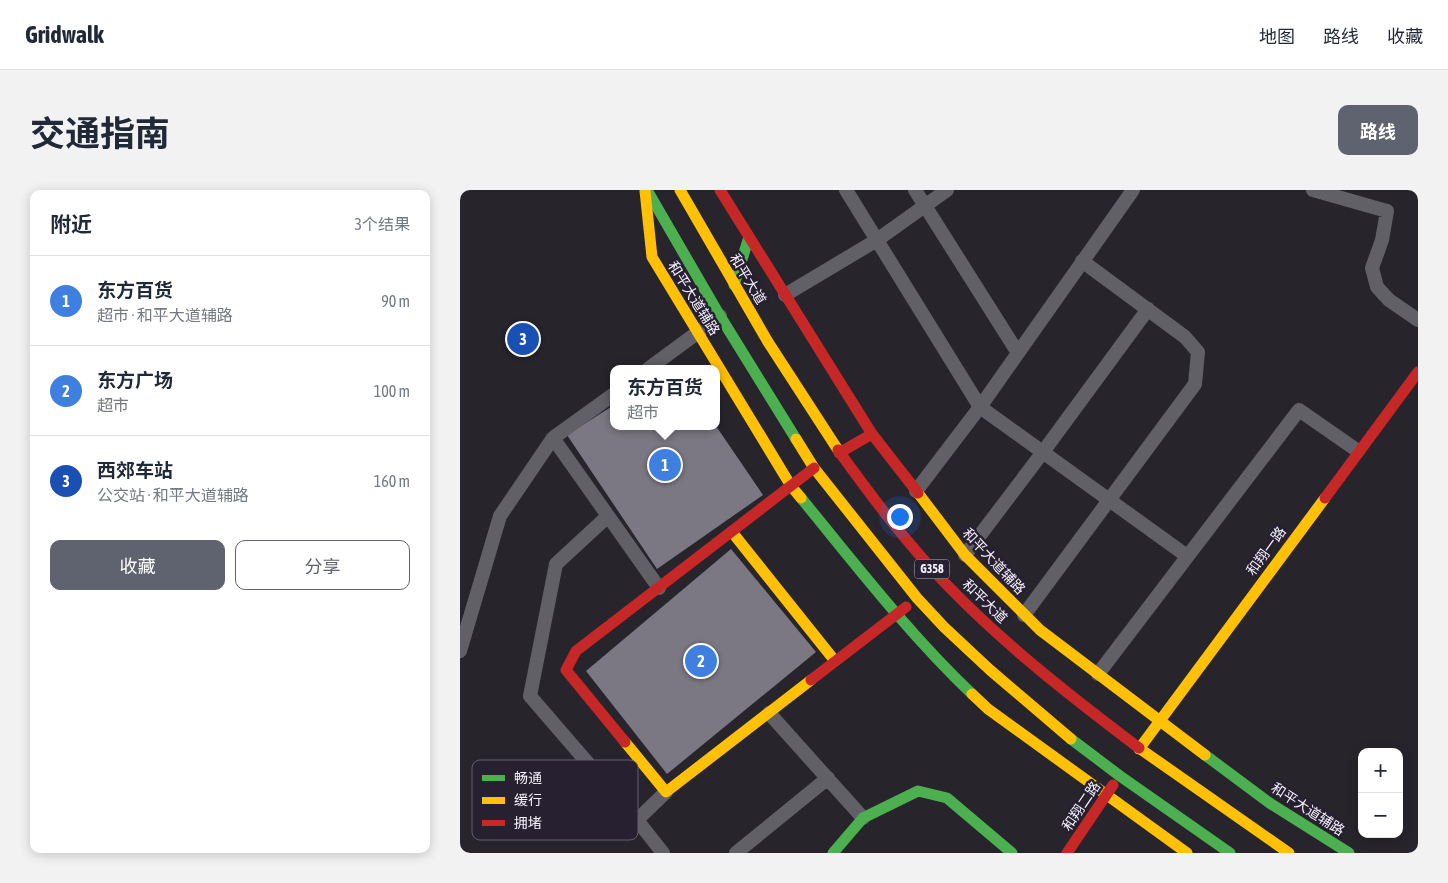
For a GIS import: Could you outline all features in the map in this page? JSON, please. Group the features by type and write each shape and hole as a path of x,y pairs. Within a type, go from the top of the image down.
{"main road":[{"name":"和平大道","path":"646,190 720,316 827,460 917,598 944,627 990,670 1059,729 1122,772 1187,824 1230,853"},
{"name":"和平大道辅路","path":"646,190 652,257 718,365"},
{"name":"和平大道","path":"680,190 734,285 809,407 827,460 890,521 941,579 998,634 1047,677 1137,753 1289,853"},
{"name":"和平大道辅路","path":"720,190 872,434 965,555 1040,630 1271,804 1350,853"},
{"path":"734,285 749,237"},
{"name":"和平大道辅路","path":"720,368 791,486 896,614 947,670 988,709 1104,795 1187,853"},
{"name":"和翔一路","path":"1137,753 1418,372"},
{"path":"872,434 827,460 791,486 576,651 566,670 666,792 917,598"},
{"path":"732,532 835,661"},
{"name":"和翔二路","path":"1067,853 1104,795 1122,772"},
{"path":"833,853 863,818 918,791 947,798 1012,853"}],"street":[{"path":"846,190 980,407 1187,556"},
{"path":"915,190 1018,353"},
{"path":"785,295 876,240 947,190"},
{"path":"916,491 980,407 1132,190"},
{"path":"1313,190 1387,211 1382,240 1372,268 1377,287 1389,300 1418,320"},
{"path":"1024,615 1195,384 1198,352 1185,337 1082,261"},
{"path":"965,555 1148,310"},
{"path":"653,365 720,316"},
{"path":"460,652 500,516 552,438 610,397"},
{"path":"1098,674 1299,410 1358,451"},
{"path":"552,438 659,588"},
{"path":"585,760 530,696 556,564 608,516"},
{"path":"769,712 863,818"},
{"path":"736,853 828,778"},
{"path":"638,819 666,792"},
{"path":"638,821 664,853"}],"building":[{"path":"610,408 610,430 719,430 763,495 657,569 567,435"},
{"path":"731,549 816,652 667,774 586,671"}],"traffic: fast":[{"path":"647,190 720,316 796,439"},
{"path":"734,285 749,237"},
{"path":"801,498 905,623 972,694"},
{"path":"1071,739 1120,776 1230,853"},
{"path":"1205,755 1271,804 1349,853"},
{"path":"833,853 863,818 918,791 947,798 1012,853"}],"traffic: slow":[{"path":"680,190 768,342 838,450"},
{"path":"645,191 652,257 718,365"},
{"path":"720,369 791,486 801,498"},
{"path":"796,439 814,468 917,598 944,627 990,670 1071,739"},
{"path":"918,493 965,555 1040,630 1205,755"},
{"path":"1139,749 1325,498"},
{"path":"732,532 835,661"},
{"path":"625,742 666,792 811,680"},
{"path":"972,694 988,709 1187,853"},
{"path":"1139,748 1289,853"}],"traffic: jam":[{"path":"720,190 872,434 918,493"},
{"path":"1325,498 1418,372"},
{"path":"839,453 872,434"},
{"path":"838,450 904,537 970,608 1040,671 1139,748"},
{"path":"625,742 566,670 576,651 814,468"},
{"path":"811,680 906,607"},
{"path":"1067,853 1113,785"}],"place":[{"name":"西郊车站","path":"523,339"},
{"name":"东方百货","path":"665,465"},
{"name":"东方广场","path":"701,661"}]}
